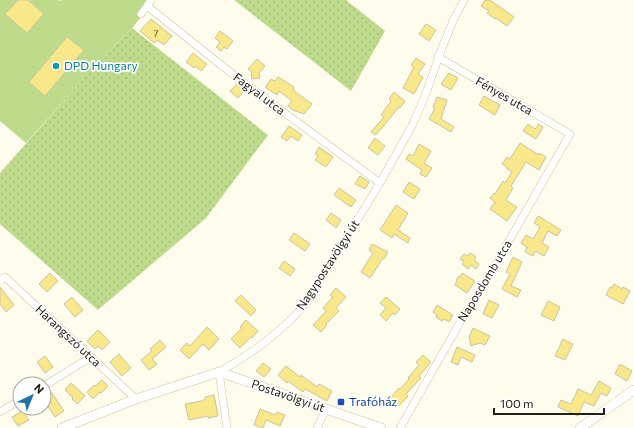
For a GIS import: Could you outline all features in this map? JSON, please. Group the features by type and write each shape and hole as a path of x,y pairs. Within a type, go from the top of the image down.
{"street":[{"name":"Nagypostavölgyi út","path":"62,428 136,399 219,372 259,346 300,310 312,294 380,183 413,124 453,20 464,0"},
{"path":"141,14 149,3"},
{"name":"Fagyal utca","path":"149,3 240,80 380,183"},
{"name":"Fényes utca","path":"438,57 570,134"},
{"name":"Naposdomb utca","path":"400,428 570,134"},
{"name":"Harangszó utca","path":"0,281 5,277 136,399"},
{"path":"52,381 91,357"},
{"path":"219,372 227,428"},
{"name":"Postavölgyi út","path":"219,372 381,428"},
{"path":"580,428 634,390"},
{"path":"0,412 12,405"},
{"path":"316,428 326,409"}],"green space":[{"path":"0,0 155,0 132,28 91,70 26,143 0,121"},
{"path":"234,0 346,0 385,31 351,91"},
{"path":"132,28 268,135 206,218 98,310 0,224 0,173 91,70"}],"building":[{"path":"18,0 28,0 44,14 27,33 5,14"},
{"path":"485,0 490,0 514,17 507,26 487,13 489,11 481,6"},
{"path":"151,19 172,36 164,45 157,40 154,43 140,31"},
{"path":"426,24 436,30 429,41 419,34"},
{"path":"220,31 233,41 227,49 224,47 221,51 216,47 220,42 215,38"},
{"name":"DPD Hungary","path":"67,37 84,50 45,96 29,82"},
{"path":"193,53 207,64 201,71 195,66 194,68 186,62"},
{"path":"416,58 425,64 418,74 423,77 414,94 403,88 414,67 411,65"},
{"path":"257,59 265,66 259,73 260,78 252,79 251,71 248,69"},
{"path":"449,73 458,78 451,90 441,84"},
{"path":"278,77 294,87 293,90 312,104 304,114 293,110 288,106 292,101 279,91 277,95 266,88 271,79 275,81"},
{"path":"237,84 244,91 238,98 230,91"},
{"path":"394,92 405,101 376,135 371,132 384,117 381,115 391,101 389,99"},
{"path":"484,96 500,105 495,115 479,105"},
{"path":"437,97 447,100 441,119 454,127 451,132 429,119 435,108 433,107"},
{"path":"528,124 535,129 539,124 543,127 536,139 523,131"},
{"path":"289,126 302,135 298,141 291,136 287,141 281,137"},
{"path":"375,138 385,146 378,155 368,148"},
{"path":"520,143 539,155 539,153 546,157 539,170 526,162 511,186 513,188 506,200 517,207 507,221 490,209 495,202 490,198 494,193 495,194 503,181 505,183 512,172 502,164 507,157 510,159"},
{"path":"419,144 431,151 424,163 432,168 426,177 420,174 422,170 406,159 409,154 413,156"},
{"path":"319,147 333,157 326,167 315,160 318,156 315,154"},
{"path":"360,176 369,182 365,189 355,184"},
{"path":"409,182 420,189 414,199 403,192"},
{"path":"339,188 356,200 351,207 334,195"},
{"path":"396,205 408,213 398,230 410,238 408,243 394,234 392,238 380,230"},
{"path":"331,213 341,220 336,228 326,220"},
{"path":"538,216 561,230 557,236 548,231 542,243 549,247 544,256 535,251 533,256 525,252 527,247 521,243 526,235 533,239 540,227 534,223"},
{"path":"294,233 310,244 305,251 289,240"},
{"path":"372,244 388,252 370,278 361,272 373,253 369,250"},
{"path":"470,253 476,257 474,260 479,264 476,269 471,265 468,269 462,264 464,261 460,259 464,254 468,256"},
{"path":"513,257 522,262 511,286 521,290 517,297 502,289 510,274 506,272"},
{"path":"284,261 295,269 290,276 279,268"},
{"path":"50,273 58,281 47,292 39,284"},
{"path":"462,273 475,281 467,293 455,285 456,280"},
{"path":"614,284 622,289 623,287 630,291 623,304 606,295 610,287 612,288"},
{"path":"0,287 14,305 6,312 0,304"},
{"path":"336,288 346,297 336,308 339,311 326,324 327,325 321,332 313,325 326,311 323,308 333,297 330,295"},
{"path":"241,295 256,310 251,316 235,301"},
{"path":"72,297 83,310 75,317 64,304"},
{"path":"386,297 400,309 395,315 393,313 386,321 380,315 386,308 380,303"},
{"path":"489,300 499,305 492,318 483,314"},
{"path":"548,301 560,307 554,321 541,315"},
{"path":"437,305 453,315 449,322 444,319 442,321 436,317 437,315 433,312"},
{"path":"246,320 258,331 240,348 231,339 242,328 240,327"},
{"path":"207,327 219,339 209,350 203,344 189,359 180,350 187,343 190,346"},
{"path":"473,328 490,336 485,345 480,343 471,346 469,337"},
{"path":"98,330 110,342 102,350 98,346 95,349 87,341"},
{"path":"563,339 573,344 565,360 555,356"},
{"path":"160,340 166,347 152,359 157,364 149,370 141,360 152,351 150,349"},
{"path":"457,347 475,355 472,362 461,357 458,365 451,362"},
{"path":"119,354 131,368 122,376 110,362"},
{"path":"423,355 431,362 419,376 421,378 406,394 408,396 399,406 390,398 409,379 408,378 419,365 416,362"},
{"path":"45,356 53,367 45,373 37,362"},
{"path":"263,363 271,369 264,377 256,371"},
{"path":"620,364 632,371 627,381 615,374"},
{"path":"286,366 300,377 301,375 317,387 319,384 332,391 327,401 305,389 303,392 288,381 287,383 278,375"},
{"path":"102,380 108,386 93,399 87,392"},
{"path":"599,381 611,388 607,396 601,393 594,406 584,402 578,416 558,407 561,400 571,404 578,389 591,395"},
{"path":"71,383 85,396 77,404 65,390"},
{"path":"52,393 64,411 55,417 52,412"},
{"path":"214,395 218,416 208,418 208,416 189,420 185,404 202,401 205,397"},
{"path":"260,409 275,415 277,412 285,415 280,426 266,420 263,428 254,425"},
{"path":"26,416 29,420 18,426 12,417"}],"place":[{"name":"DPD Hungary","path":"56,66"},
{"name":"Trafóház","path":"341,402"}]}
